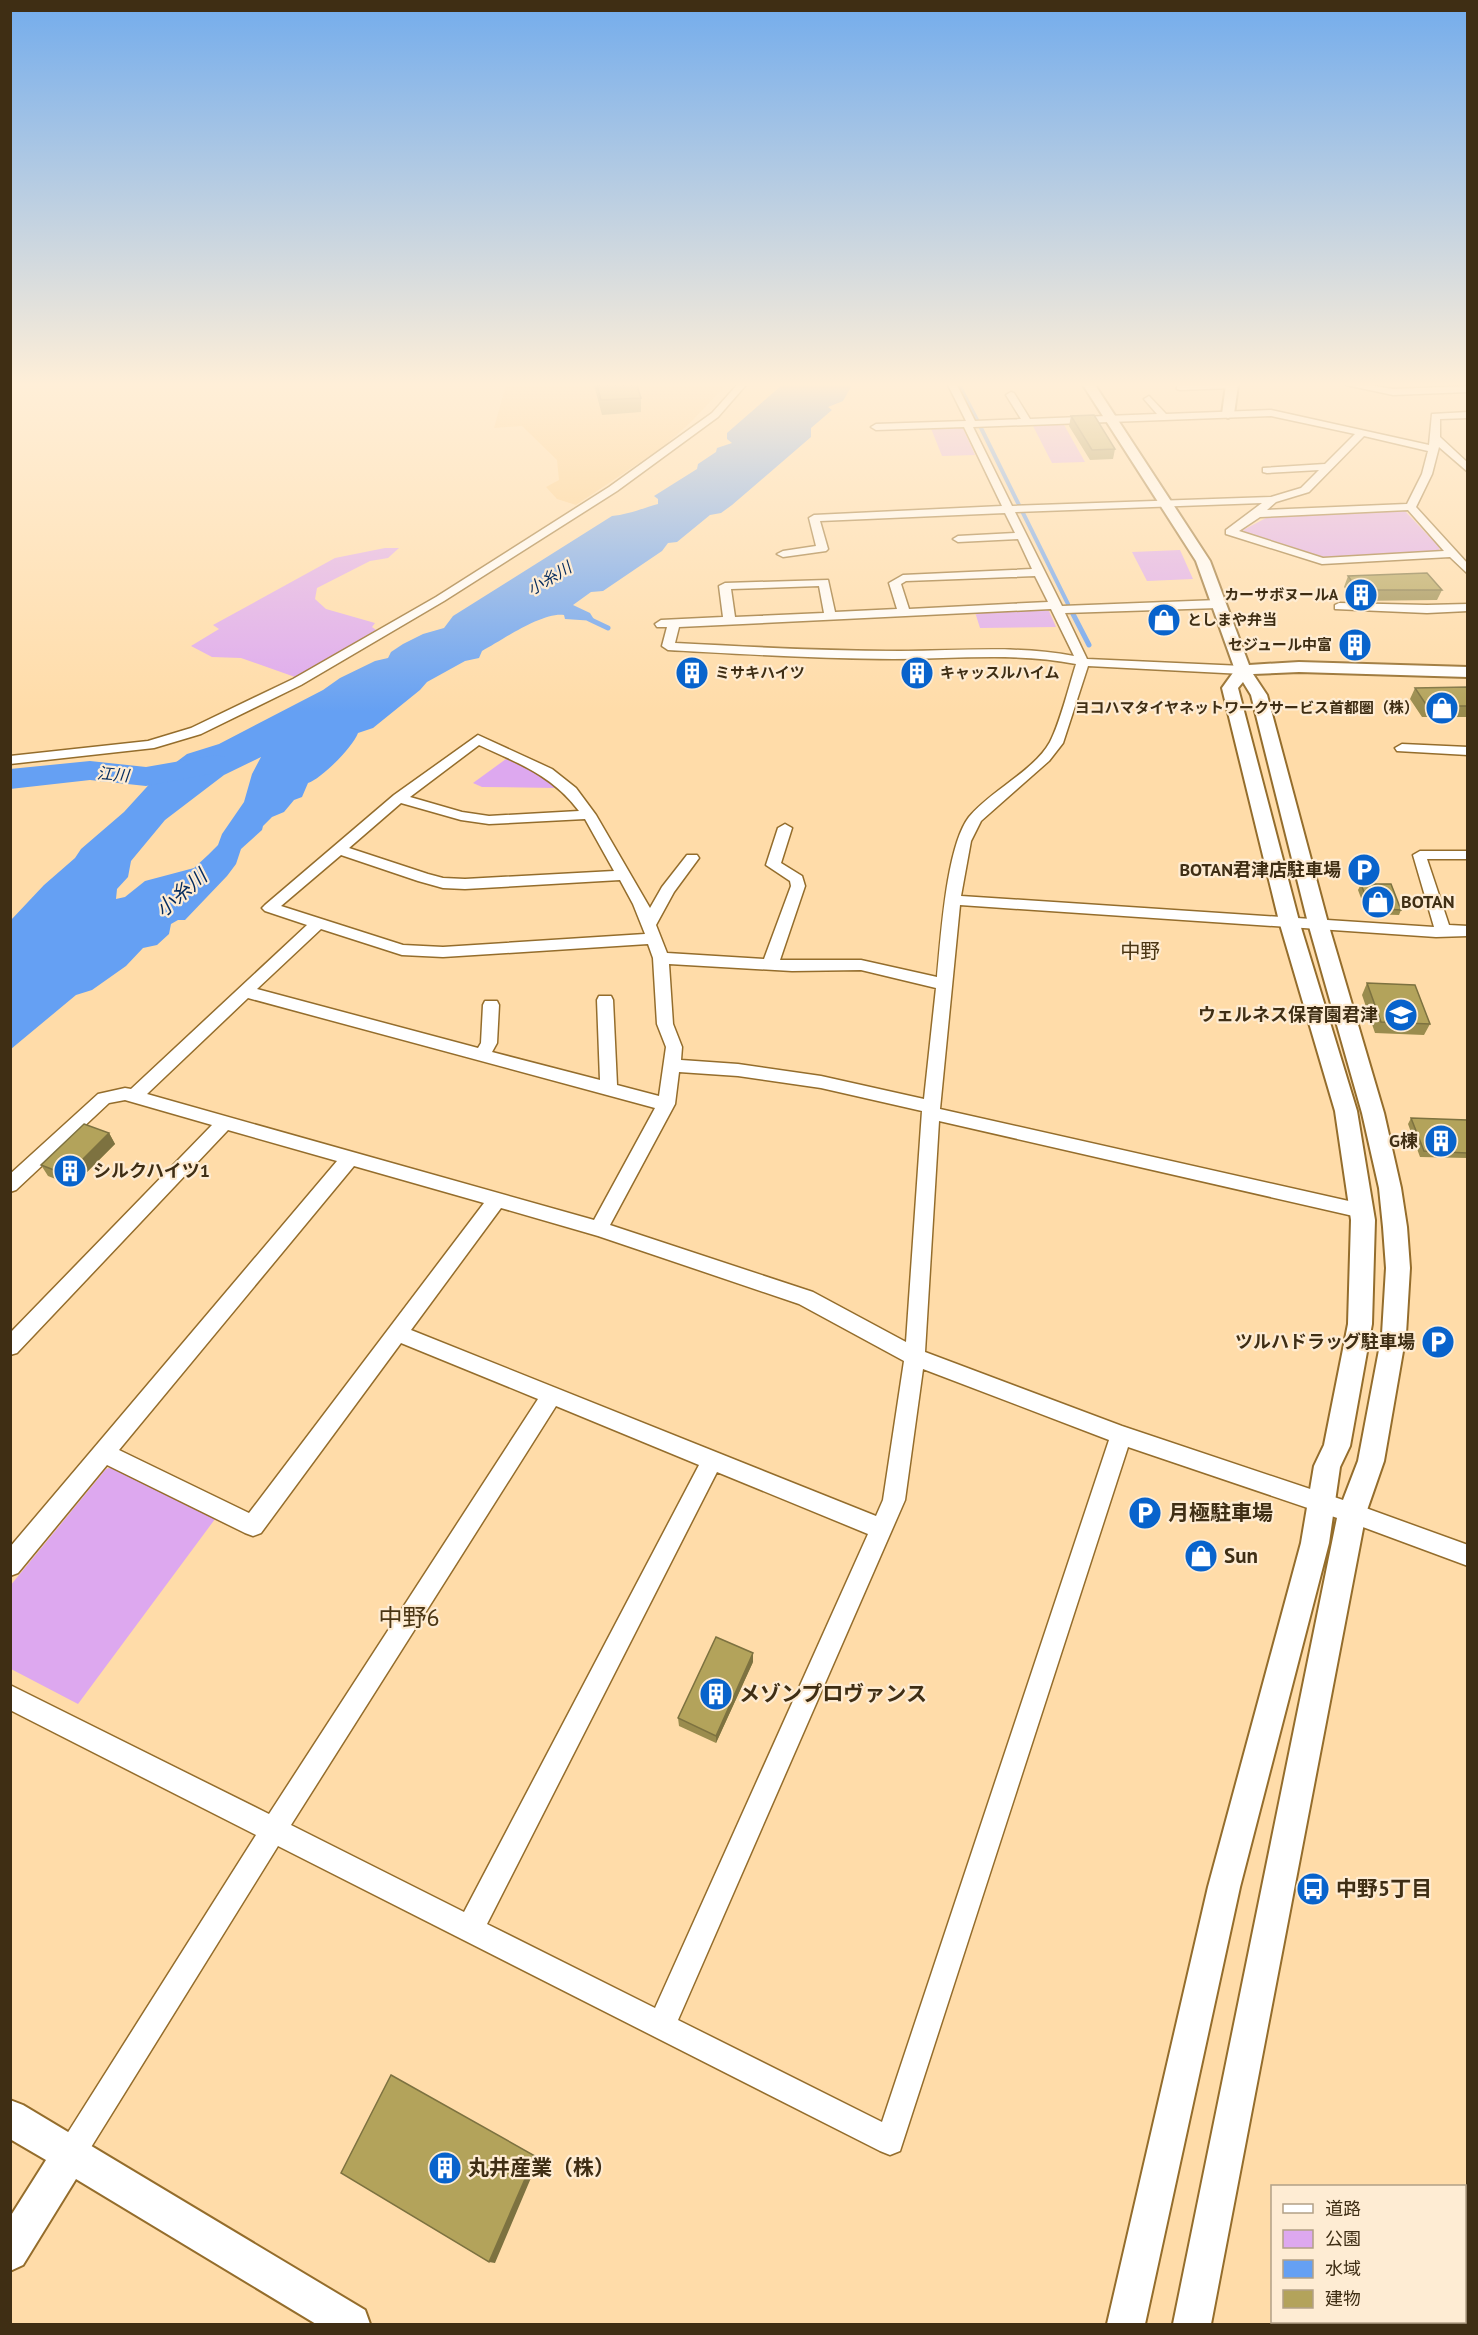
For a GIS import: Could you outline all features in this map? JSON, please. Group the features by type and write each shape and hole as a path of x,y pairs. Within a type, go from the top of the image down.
{"street":[{"path":"10,760 149,745 196,731 297,682 440,599 605,494"},
{"path":"662,2025 894,1500 915,1357 931,1110 953,900 963,841 975,819 1044,758 1056,743 1083,662 1000,494"},
{"path":"1126,2325 1224,1887 1315,1543 1336,1508 1371,1461 1394,1334 1398,1268 1390,1188 1373,1113 1318,923 1259,695 1243,670 1203,561 1161,494"},
{"path":"783,554 822,549 814,518 1166,502 1272,500 1296,494"},
{"path":"1411,507 1418,494"},
{"path":"1272,500 1257,514 1230,532 1322,561 1452,554"},
{"path":"1257,514 1411,507"},
{"path":"1411,507 1467,571"},
{"path":"958,539 1021,536"},
{"path":"904,612 895,583 903,578 1038,572"},
{"path":"729,620 725,586 824,582 830,616"},
{"path":"661,624 904,612 1218,604"},
{"path":"1339,607 1467,608"},
{"path":"674,623 668,646 817,655 915,656 966,653 1049,655 1083,662 1243,670 1283,676 1394,681 1467,681"},
{"path":"1192,2325 1336,1508 1327,1466 1337,1446 1360,1324 1364,1260 1362,1211 1346,1111 1289,921 1230,688 1243,670 1280,666 1401,672 1467,672"},
{"path":"600,1229 666,1104 674,1047 665,1024 660,958 651,932 641,904 589,814 570,791 547,772 478,740 399,798 270,908 402,950 443,952 651,932"},
{"path":"1402,748 1467,751"},
{"path":"399,798 461,816 489,820 589,814"},
{"path":"770,965 798,886 797,879 773,865 785,828"},
{"path":"338,849 443,883 465,884 625,875"},
{"path":"1441,930 1442,923 1420,855 1467,855"},
{"path":"651,932 667,890 692,858"},
{"path":"953,900 1436,932 1441,930 1467,931"},
{"path":"134,1096 317,924"},
{"path":"660,958 770,965 861,965 944,984"},
{"path":"244,991 666,1104"},
{"path":"605,1000 609,1089"},
{"path":"482,1055 489,1042 491,1005"},
{"path":"673,1066 738,1070 821,1082 1362,1211"},
{"path":"10,1185 104,1098 125,1094 134,1096 600,1229 806,1298 915,1357 1121,1435 1336,1508 1467,1556"},
{"path":"10,1347 225,1122"},
{"path":"10,1565 349,1159"},
{"path":"105,1453 253,1526 498,1200"},
{"path":"398,1333 882,1529"},
{"path":"10,2252 273,1828 552,1395"},
{"path":"10,1697 890,2141 1121,1435"},
{"path":"470,1929 712,1460"},
{"path":"10,2118 351,2325"}],"shaded area":[{"path":"552,494 593,494 576,505 557,499"}],"green space":[{"path":"1405,511 1440,548 1437,552 1324,557 1243,530 1268,517"},
{"path":"385,548 399,548 388,558 370,561 317,588 315,599 326,609 375,623 372,627 376,630 303,674 295,677 241,658 212,657 191,646 219,629 213,625 335,558"},
{"path":"1180,550 1193,579 1147,581 1132,552"},
{"path":"1049,611 1056,627 980,628 975,612"},
{"path":"506,759 542,775 557,788 482,787 473,783"},
{"path":"115,1466 218,1515 78,1704 11,1669 10,1586 106,1469"}],"water":[{"name":"小糸川","path":"657,494 745,494 721,513 710,515 677,542 668,543 662,551 603,591 591,592 573,605 590,613 595,621 565,619 564,615 555,615 534,622 482,651 479,658 465,661 427,682 373,728 358,733 336,762 308,783 302,797 294,800 284,812 272,817 262,830 241,849 236,864 227,876 185,920 178,920 171,924 169,934 157,945 143,948 126,966 92,990 76,995 11,1049 11,920 44,885 75,858 81,849 124,812 155,778 187,754 219,744 323,690 340,678 375,661 388,658 391,652 403,644 423,634 444,628 453,616 612,516 658,504 658,499 654,496","holes":["261,757 252,774 244,802 222,834 218,845 194,868 145,881 125,897 116,899 117,889 128,877 131,861 165,820 224,775"]}],"building":[{"path":"1427,573 1442,590 1358,590 1348,576"},
{"path":"1467,687 1467,706 1427,706 1415,688"},
{"path":"1361,884 1391,884 1401,910 1370,908"},
{"path":"1367,983 1415,985 1430,1024 1381,1022"},
{"name":"G棟","path":"1411,1118 1467,1120 1467,1153 1424,1151"},
{"path":"84,1124 109,1133 67,1175 41,1165"},
{"name":"メゾンプロヴァンス","path":"716,1637 753,1653 716,1736 678,1718"},
{"name":"丸井産業（株）","path":"391,2075 535,2156 489,2262 341,2173"}],"waterway":[{"path":"1014,494 1019,505"},
{"path":"1023,513 1068,604"},
{"path":"1073,614 1089,645"},
{"path":"589,619 608,628"},
{"name":"江川","path":"10,779 90,771 146,777 215,764"}],"place":[{"name":"カーサボヌールA","path":"1361,595"},
{"name":"としまや弁当","path":"1164,620"},
{"name":"セジュール中富","path":"1355,645"},
{"name":"ミサキハイツ","path":"692,673"},
{"name":"キャッスルハイム","path":"917,673"},
{"name":"ヨコハマタイヤネットワークサービス首都圏（株）","path":"1442,708"},
{"name":"BOTAN君津店駐車場","path":"1364,870"},
{"name":"BOTAN","path":"1378,902"},
{"name":"ウェルネス保育園君津","path":"1401,1015"},
{"name":"G棟","path":"1441,1141"},
{"name":"シルクハイツ1","path":"70,1171"},
{"name":"ツルハドラッグ駐車場","path":"1438,1342"},
{"name":"月極駐車場","path":"1145,1513"},
{"name":"Sun","path":"1201,1556"},
{"name":"メゾンプロヴァンス","path":"716,1694"},
{"name":"中野5丁目","path":"1313,1889"},
{"name":"丸井産業（株）","path":"445,2168"}],"district":[{"name":"中野","path":"1140,951"},
{"name":"中野6","path":"409,1618"}]}
